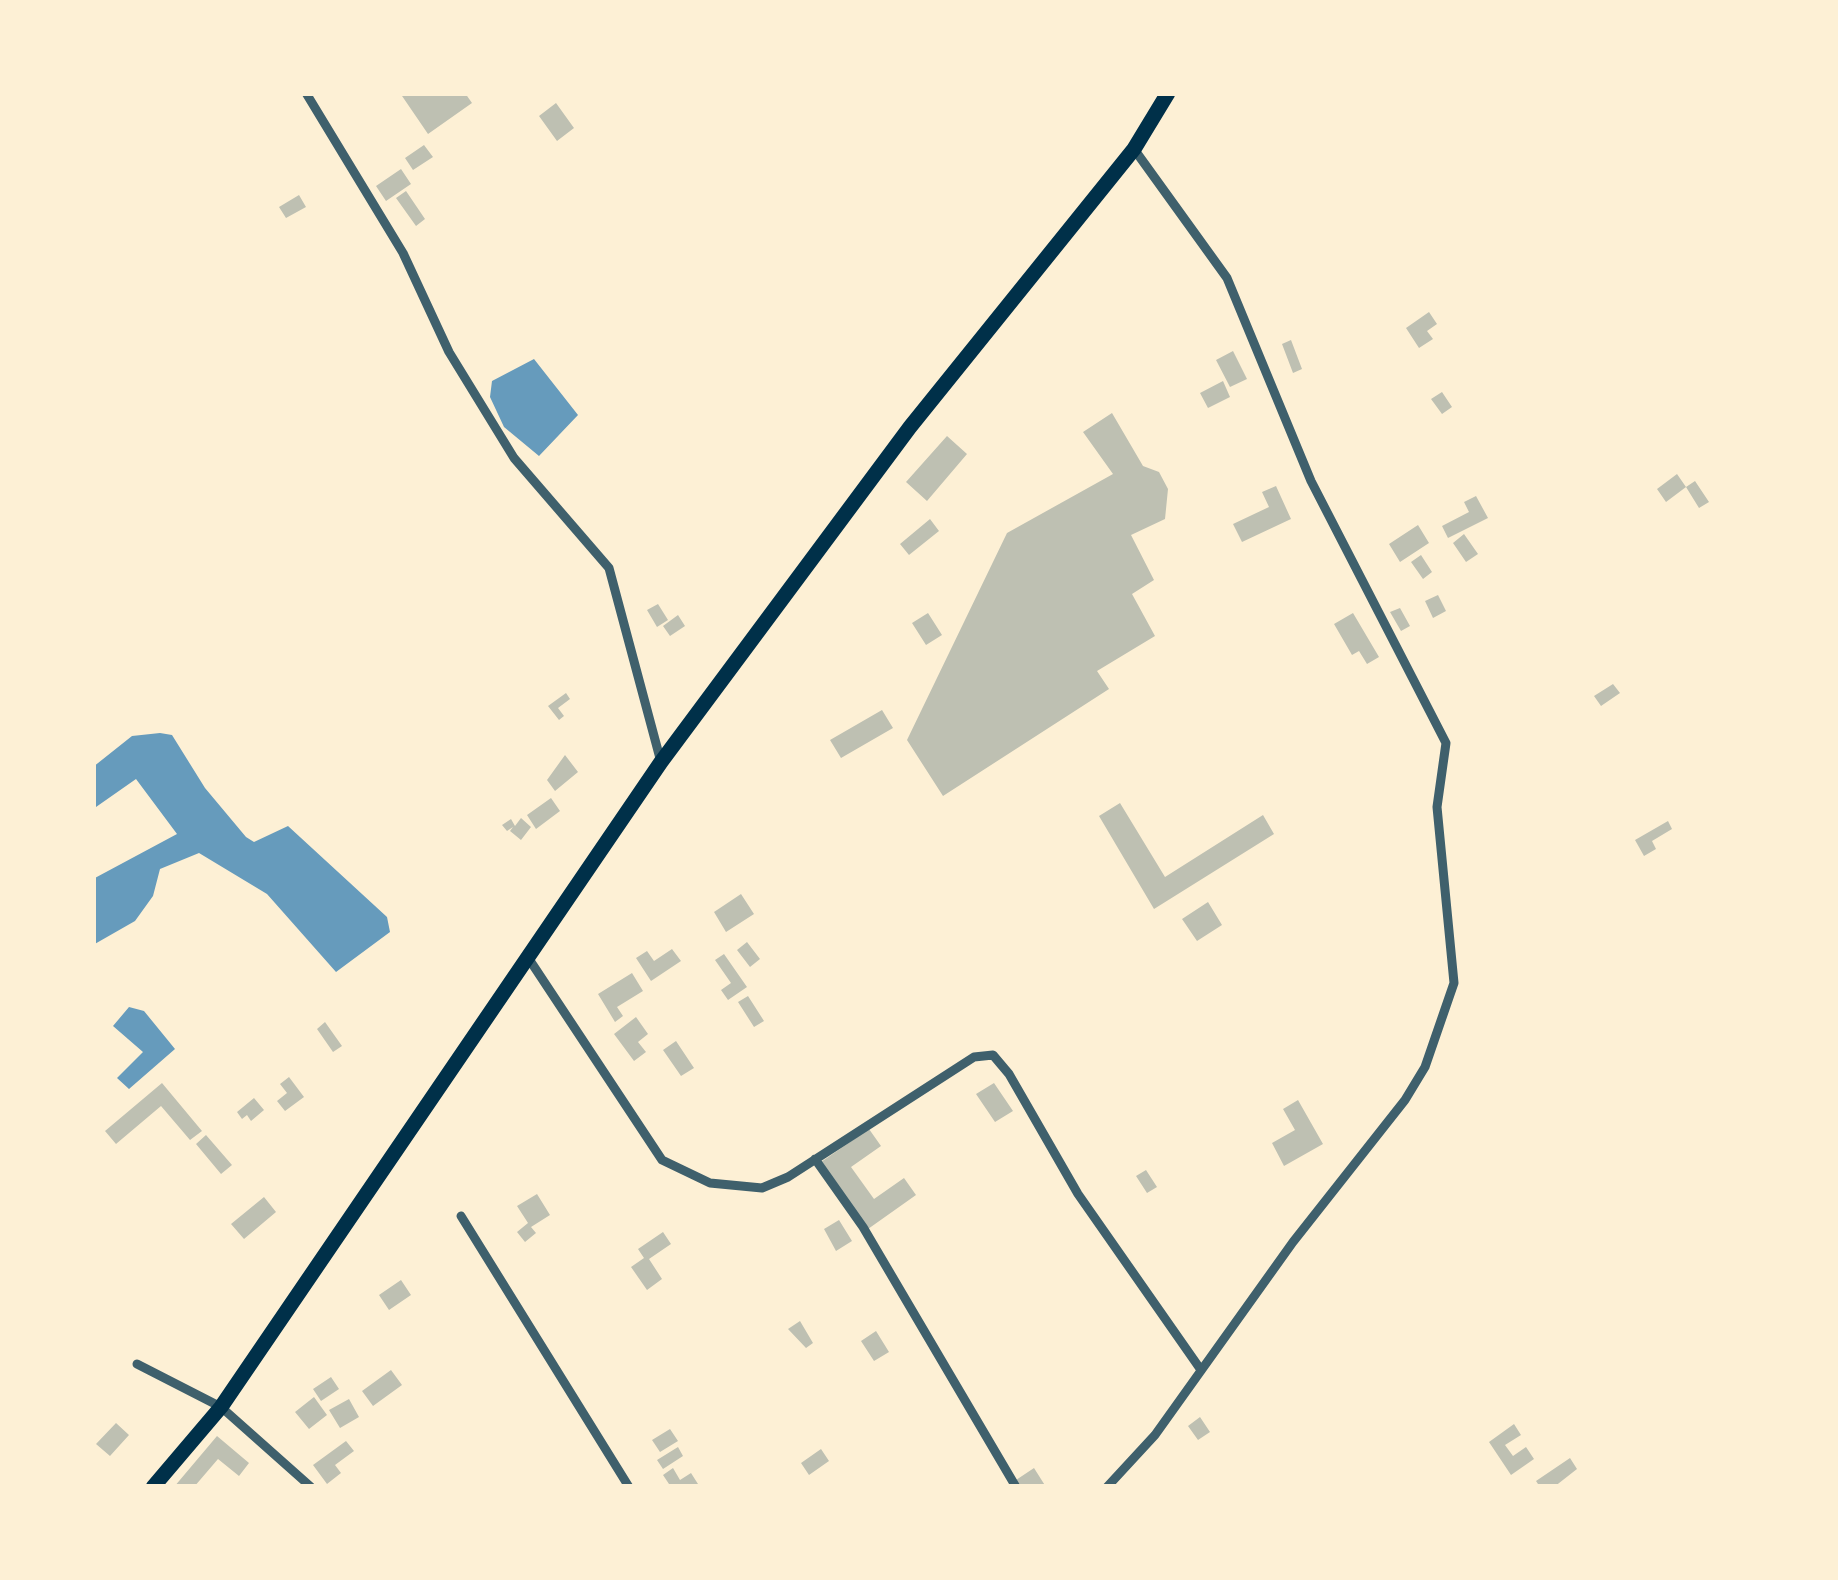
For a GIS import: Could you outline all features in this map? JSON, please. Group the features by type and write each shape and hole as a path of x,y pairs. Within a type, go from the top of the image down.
{"highway":[{"path":"153,1487 221,1407 661,762 910,427 1134,148 1168,93"}],"street":[{"path":"306,93 403,253 449,352 514,458 609,568 661,762"},
{"path":"1107,1487 1155,1435 1292,1242 1406,1100 1425,1066 1454,983 1437,807 1446,742 1310,481 1227,278 1134,148"},
{"path":"526,955 662,1160 710,1183 762,1188 974,1057 993,1055 1078,1194 1202,1370"},
{"path":"815,1159 863,1227 1016,1487"},
{"path":"461,1216 628,1487"},
{"path":"137,1364 221,1407 311,1487"}],"water":[{"path":"534,359 578,415 539,456 504,427 490,397 492,381"},
{"path":"172,735 205,788 246,837 254,842 288,826 387,917 390,932 336,972 267,894 199,853 160,869 153,896 135,921 93,945 93,879 177,834 136,779 96,807 93,767 132,736"},
{"path":"129,1007 144,1011 175,1049 129,1089 117,1078 143,1052 113,1026"}],"building":[{"path":"400,93 465,93 472,103 428,134"},
{"path":"556,103 574,128 557,141 539,116"},
{"path":"424,145 433,157 413,170 405,158"},
{"path":"401,169 411,184 386,201 376,186"},
{"path":"406,191 425,219 416,226 396,198"},
{"path":"299,195 306,207 286,218 279,207"},
{"path":"1429,312 1437,324 1427,331 1433,339 1419,348 1406,328"},
{"path":"1291,340 1302,369 1293,373 1282,344"},
{"path":"1233,351 1247,379 1230,387 1216,360"},
{"path":"1223,381 1230,397 1208,408 1200,393"},
{"path":"1442,392 1452,407 1442,414 1431,399"},
{"path":"1112,413 1143,466 1159,472 1168,489 1165,519 1131,535 1154,580 1132,594 1155,636 1097,671 1109,689 943,796 907,740 1007,533 1113,474 1083,432"},
{"path":"947,436 967,454 927,501 906,482"},
{"path":"1677,474 1686,487 1666,502 1657,489"},
{"path":"1695,481 1709,502 1699,508 1686,487"},
{"path":"1276,486 1291,519 1242,542 1233,524 1269,507 1262,492"},
{"path":"1476,496 1488,518 1448,538 1442,526 1469,512 1464,502"},
{"path":"930,519 939,531 909,555 900,544"},
{"path":"1418,525 1429,543 1400,562 1389,544"},
{"path":"1464,534 1478,554 1466,562 1453,543"},
{"path":"1421,555 1432,572 1423,579 1411,562"},
{"path":"1438,595 1446,611 1433,618 1425,601"},
{"path":"658,604 668,620 657,627 647,610"},
{"path":"1400,608 1410,626 1401,631 1390,612"},
{"path":"928,613 942,635 926,645 912,623"},
{"path":"1353,613 1379,657 1367,664 1359,651 1352,655 1334,624"},
{"path":"678,615 685,626 670,636 663,626"},
{"path":"1613,684 1620,693 1601,706 1594,696"},
{"path":"566,693 570,699 558,708 564,716 559,720 548,706"},
{"path":"882,710 893,728 841,758 830,740"},
{"path":"565,755 578,772 555,791 547,780"},
{"path":"551,798 560,811 536,829 527,815"},
{"path":"1120,803 1165,877 1263,815 1274,834 1154,909 1099,816"},
{"path":"521,818 531,827 521,840 510,831 513,827 507,831 502,825 511,819 515,826"},
{"path":"1668,821 1672,829 1652,841 1656,849 1644,856 1635,840"},
{"path":"741,894 754,914 726,932 714,912"},
{"path":"1208,902 1222,925 1197,941 1182,919"},
{"path":"747,942 760,959 750,967 737,950"},
{"path":"672,949 681,961 651,981 636,958 647,951 654,961"},
{"path":"724,954 747,987 728,1000 721,990 731,983 715,960"},
{"path":"632,973 643,991 617,1007 623,1016 615,1022 598,994"},
{"path":"748,996 764,1021 754,1027 738,1002"},
{"path":"636,1017 648,1034 638,1042 646,1052 634,1061 614,1034"},
{"path":"325,1022 342,1046 333,1052 317,1029"},
{"path":"676,1041 694,1068 681,1076 663,1050"},
{"path":"289,1077 304,1097 285,1111 277,1101 287,1093 280,1084"},
{"path":"162,1083 202,1131 190,1140 161,1106 116,1144 105,1131"},
{"path":"994,1083 1013,1111 995,1122 976,1094"},
{"path":"254,1098 264,1110 251,1121 247,1115 242,1119 237,1112"},
{"path":"1298,1100 1323,1144 1284,1166 1272,1143 1295,1130 1283,1109"},
{"path":"869,1129 881,1146 851,1167 874,1199 904,1178 916,1195 868,1229 821,1162"},
{"path":"206,1135 232,1165 221,1174 196,1144"},
{"path":"1146,1170 1157,1187 1147,1193 1136,1176"},
{"path":"537,1194 550,1215 531,1227 536,1233 525,1242 517,1232 528,1223 517,1206"},
{"path":"264,1197 276,1212 244,1239 231,1224"},
{"path":"839,1220 852,1241 836,1251 824,1229"},
{"path":"663,1232 671,1244 649,1259 662,1279 647,1290 631,1267 644,1258 638,1249"},
{"path":"401,1280 411,1295 389,1310 379,1295"},
{"path":"800,1321 813,1343 806,1348 788,1329"},
{"path":"876,1331 889,1352 874,1361 861,1341"},
{"path":"391,1370 402,1385 373,1406 362,1391"},
{"path":"331,1377 339,1389 321,1401 313,1389"},
{"path":"314,1397 327,1415 309,1429 295,1412"},
{"path":"349,1399 359,1417 340,1428 329,1410"},
{"path":"1200,1417 1210,1432 1198,1440 1188,1426"},
{"path":"116,1423 129,1435 110,1456 96,1444"},
{"path":"1514,1424 1521,1435 1505,1445 1513,1456 1526,1447 1534,1459 1511,1475 1489,1442"},
{"path":"670,1429 678,1441 660,1452 652,1440"},
{"path":"217,1436 249,1463 239,1476 218,1459 194,1487 174,1487"},
{"path":"346,1441 354,1451 335,1465 341,1473 327,1484 313,1465"},
{"path":"678,1447 683,1456 663,1469 657,1460"},
{"path":"821,1449 829,1461 809,1475 801,1463"},
{"path":"1570,1458 1577,1469 1554,1487 1540,1487 1536,1481"},
{"path":"673,1468 680,1480 691,1473 698,1484 671,1487 663,1475"},
{"path":"1034,1468 1046,1487 1021,1487 1016,1480"}]}
